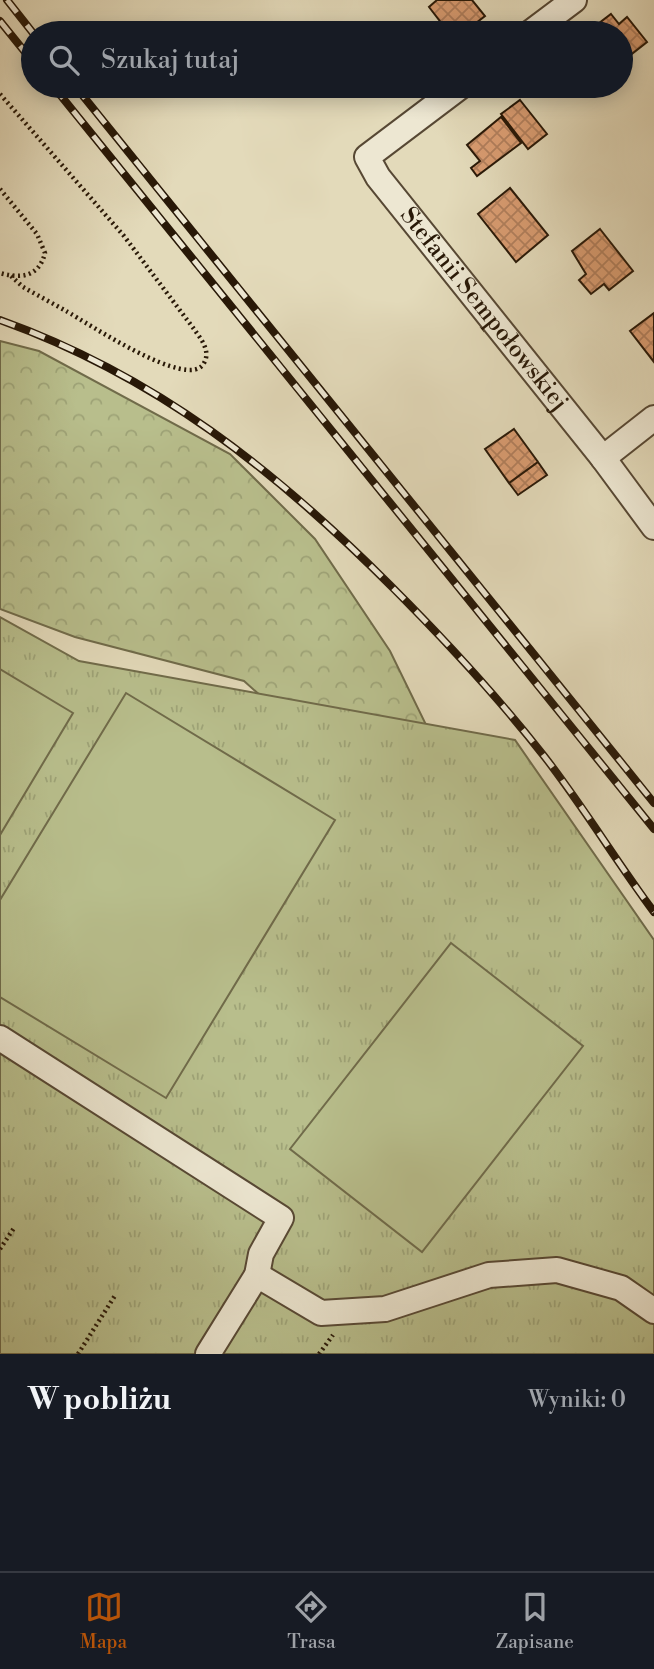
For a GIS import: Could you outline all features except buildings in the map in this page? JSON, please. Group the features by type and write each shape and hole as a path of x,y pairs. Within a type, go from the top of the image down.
{"street":[{"path":"546,21 574,0"},
{"name":"Stefanii Sempołowskiej","path":"445,98 367,158 378,177 603,458 654,527"},
{"path":"603,458 654,418"},
{"path":"0,1038 281,1218 261,1254 257,1275 208,1354"},
{"path":"257,1275 321,1313 385,1309 489,1275 556,1270 621,1288 654,1311"}],"path":[{"path":"0,94 124,236 203,341 207,355 204,365 198,371 190,372 163,366 23,287 11,276"},
{"path":"0,189 37,234 46,253 38,270 29,275 11,276 0,273"},
{"path":"0,1249 14,1228"},
{"path":"78,1354 116,1294"},
{"path":"319,1354 339,1331"}],"green space":[{"path":"0,341 39,351 230,454 315,539 390,651 432,737 291,723 244,681 75,637 0,609"},
{"path":"0,617 79,661 515,740 654,940 654,1354 0,1354"},
{"path":"0,669 73,713 0,835"},
{"path":"126,693 335,820 166,1098 0,997 0,900"},
{"path":"451,943 583,1046 422,1252 290,1149"}],"railway":[{"path":"7,0 24,21"},
{"path":"0,21 21,47"},
{"path":"63,98 654,829"},
{"path":"85,98 654,803"},
{"path":"0,320 57,343 162,398 210,430 303,503 411,606 508,712 558,775 654,912"}]}
